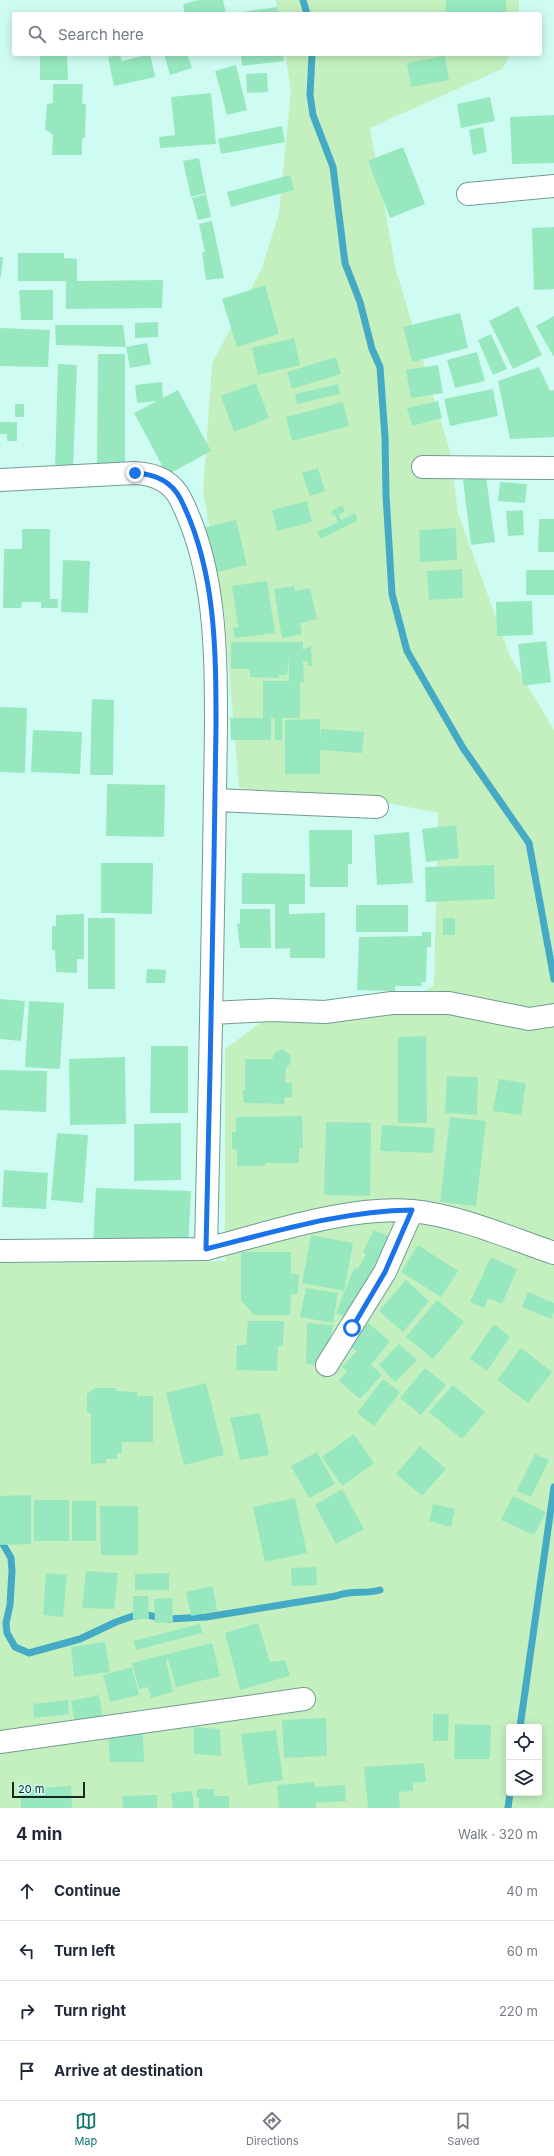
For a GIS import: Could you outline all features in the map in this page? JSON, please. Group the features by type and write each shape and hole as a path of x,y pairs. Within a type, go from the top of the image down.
{"street":[{"path":"468,194 554,186"},
{"path":"423,467 554,468"},
{"path":"0,480 135,473 151,474 169,483 181,498 196,538 209,588 216,670 212,1013 206,1249"},
{"path":"215,800 377,807"},
{"path":"212,1013 272,1010 326,1012 392,1003 450,1004 529,1019 554,1015"},
{"path":"327,1365 385,1272 412,1210"},
{"path":"0,1251 206,1249 338,1217 380,1211 412,1210 450,1218 554,1253"},
{"path":"0,1742 304,1699"}],"green space":[{"path":"276,0 519,0 519,12 278,12"},
{"path":"285,56 510,56 502,69 370,128 396,270 451,455 458,513 510,656 554,730 554,1808 0,1808 0,1263 225,1261 225,1049 267,1018 366,1019 434,986 438,813 388,803 239,788 224,610 203,492 212,364 262,268 279,213 291,90"}],"building":[{"path":"199,0 223,0 226,12 185,12 183,4"},
{"path":"446,0 506,0 506,12 446,12"},
{"path":"277,7 278,12 243,12"},
{"path":"40,56 67,56 68,80 40,80"},
{"path":"120,56 122,61 142,56 150,56 155,77 114,86 108,57"},
{"path":"165,56 188,56 192,68 170,75"},
{"path":"241,56 283,56 284,61 242,66"},
{"path":"445,56 449,80 411,87 407,63"},
{"path":"236,65 247,110 227,115 215,71"},
{"path":"267,73 268,92 247,93 246,74"},
{"path":"53,84 83,84 82,104 86,104 85,138 82,138 82,155 52,155 53,135 45,129 47,104 53,103"},
{"path":"211,93 216,144 160,148 159,137 175,135 171,97"},
{"path":"490,97 495,121 461,128 457,104"},
{"path":"554,115 554,163 512,164 510,117"},
{"path":"282,126 285,142 221,154 218,139"},
{"path":"483,127 487,152 473,155 469,130"},
{"path":"403,147 425,204 390,218 368,161"},
{"path":"199,158 206,193 191,197 183,161"},
{"path":"290,175 294,190 231,207 227,192"},
{"path":"206,194 211,217 198,220 192,198"},
{"path":"212,221 224,278 206,280 202,252 205,252 199,224"},
{"path":"554,227 554,289 534,290 532,228"},
{"path":"18,253 64,253 64,258 77,259 77,281 163,280 162,308 66,309 66,281 18,281"},
{"path":"0,257 3,257 1,277 0,277"},
{"path":"265,285 279,334 237,347 222,299"},
{"path":"19,290 53,290 53,320 21,320"},
{"path":"518,306 542,355 513,369 489,321"},
{"path":"460,313 468,348 412,362 403,327"},
{"path":"554,316 554,357 536,326"},
{"path":"158,322 158,337 135,338 135,323"},
{"path":"55,325 123,325 126,347 56,345"},
{"path":"0,328 50,330 48,367 0,366"},
{"path":"491,334 507,369 493,375 478,340"},
{"path":"294,338 300,365 258,375 252,348"},
{"path":"147,343 151,364 130,368 126,347"},
{"path":"477,352 485,381 455,388 447,360"},
{"path":"98,354 125,354 125,466 97,466"},
{"path":"336,357 341,374 292,389 287,372"},
{"path":"58,364 77,365 73,468 55,468"},
{"path":"438,365 443,393 411,398 406,370"},
{"path":"539,367 550,391 554,390 554,437 510,439 498,381"},
{"path":"162,382 163,398 178,390 211,451 167,475 134,413 157,401 137,403 135,385"},
{"path":"256,383 269,418 234,432 221,396"},
{"path":"338,384 340,394 297,404 295,394"},
{"path":"493,389 498,416 450,426 444,399"},
{"path":"438,401 442,418 412,426 407,408"},
{"path":"343,402 349,426 292,441 286,417"},
{"path":"15,404 24,404 24,417 15,417"},
{"path":"0,422 17,422 17,441 7,441 7,434 0,434"},
{"path":"318,468 325,491 310,496 302,473"},
{"path":"486,477 495,542 471,545 463,480"},
{"path":"500,482 527,484 525,503 498,501"},
{"path":"307,501 312,522 277,531 272,510"},
{"path":"342,505 345,512 339,514 341,520 355,513 358,520 321,539 317,532 338,522 335,515 333,516 331,512"},
{"path":"523,510 524,535 508,536 506,511"},
{"path":"539,519 554,519 554,552 538,552"},
{"path":"236,520 247,565 209,574 198,529"},
{"path":"456,528 457,560 420,562 419,530"},
{"path":"22,529 50,529 50,599 58,599 58,608 41,608 41,602 22,602 21,608 3,608 4,549 22,549"},
{"path":"63,560 90,561 88,613 61,612"},
{"path":"462,569 463,598 429,600 427,571"},
{"path":"526,570 554,570 554,595 526,595"},
{"path":"267,581 275,633 235,638 233,628 238,627 232,586"},
{"path":"294,586 295,591 310,588 317,619 300,623 302,634 282,638 274,589"},
{"path":"532,601 533,635 497,636 496,602"},
{"path":"546,641 551,682 523,686 518,644"},
{"path":"231,642 303,642 303,650 311,646 312,666 308,666 308,661 303,661 304,683 300,682 300,718 282,718 282,740 275,740 275,718 271,718 271,740 231,740 230,718 263,718 263,681 289,681 289,658 287,675 279,675 279,678 250,677 250,669 231,669"},
{"path":"92,699 114,700 113,775 90,775"},
{"path":"0,707 27,708 25,773 0,772"},
{"path":"320,719 320,741 321,729 364,732 362,753 320,750 320,774 285,774 285,720"},
{"path":"33,730 82,732 80,774 31,772"},
{"path":"107,784 165,785 164,837 106,836"},
{"path":"456,825 459,858 426,862 422,829"},
{"path":"309,830 352,830 352,864 348,864 348,887 310,887"},
{"path":"409,832 413,883 377,885 374,835"},
{"path":"101,863 153,863 152,914 101,913"},
{"path":"494,865 495,899 426,902 425,867"},
{"path":"242,873 305,874 305,904 289,904 289,914 325,913 325,958 290,958 290,948 275,949 275,904 242,904"},
{"path":"356,905 408,905 408,932 356,932"},
{"path":"240,909 270,909 271,948 240,948 237,923 240,924"},
{"path":"84,914 84,959 77,959 77,973 56,972 55,950 52,950 52,926 56,926 56,915"},
{"path":"88,918 115,918 115,989 88,989"},
{"path":"443,918 455,918 455,935 443,935"},
{"path":"422,932 431,932 431,947 427,947 426,982 421,982 422,986 395,986 395,991 357,990 359,937 422,936"},
{"path":"147,969 166,970 165,983 146,983"},
{"path":"0,999 25,1001 21,1041 0,1039"},
{"path":"29,1001 64,1003 60,1069 25,1067"},
{"path":"426,1036 427,1123 398,1123 398,1037"},
{"path":"151,1046 188,1046 188,1113 150,1113"},
{"path":"283,1049 291,1056 290,1064 286,1068 285,1083 292,1083 292,1097 285,1097 284,1104 244,1103 242,1090 245,1090 245,1059 272,1059 275,1052"},
{"path":"125,1057 126,1124 70,1125 69,1059"},
{"path":"0,1070 47,1071 46,1112 0,1110"},
{"path":"447,1076 478,1077 477,1115 445,1113"},
{"path":"499,1079 526,1083 521,1115 493,1111"},
{"path":"302,1116 303,1148 299,1148 299,1163 265,1163 265,1166 237,1166 237,1150 232,1149 232,1132 236,1132 236,1117"},
{"path":"450,1117 486,1121 476,1206 440,1202"},
{"path":"326,1122 371,1123 370,1196 324,1195"},
{"path":"181,1123 181,1180 134,1181 134,1124"},
{"path":"382,1125 435,1128 433,1153 380,1151"},
{"path":"57,1133 88,1135 83,1203 51,1200"},
{"path":"4,1170 48,1173 46,1209 2,1207"},
{"path":"96,1188 191,1191 188,1249 93,1245"},
{"path":"374,1230 397,1240 353,1321 336,1313 354,1268 358,1269 366,1254 363,1252"},
{"path":"311,1235 353,1243 344,1291 302,1283"},
{"path":"418,1245 458,1271 441,1297 401,1272"},
{"path":"241,1252 291,1252 291,1274 299,1274 298,1294 291,1294 290,1315 254,1315 241,1300"},
{"path":"491,1257 517,1269 502,1304 488,1298 484,1308 470,1302"},
{"path":"406,1280 429,1301 403,1332 379,1311"},
{"path":"306,1288 338,1293 333,1323 300,1317"},
{"path":"528,1292 554,1303 554,1312 551,1319 522,1307"},
{"path":"437,1300 464,1322 433,1359 406,1337"},
{"path":"248,1321 284,1321 283,1346 278,1346 277,1371 236,1370 237,1345 246,1345"},
{"path":"307,1323 333,1325 325,1365 306,1364"},
{"path":"368,1323 390,1341 371,1365 382,1375 360,1399 339,1381 347,1371 342,1367 357,1351 350,1346"},
{"path":"494,1324 510,1337 487,1371 470,1359"},
{"path":"399,1344 417,1360 395,1382 379,1365"},
{"path":"521,1348 552,1372 528,1403 497,1380"},
{"path":"425,1368 446,1385 421,1415 400,1398"},
{"path":"383,1379 400,1392 374,1426 357,1413"},
{"path":"206,1383 224,1455 184,1465 166,1393"},
{"path":"453,1385 485,1412 462,1439 429,1412"},
{"path":"95,1388 116,1388 116,1391 137,1392 137,1396 153,1396 153,1442 122,1442 122,1453 117,1453 117,1459 106,1459 106,1463 91,1464 91,1413 87,1413 87,1394"},
{"path":"260,1413 269,1455 240,1460 230,1418"},
{"path":"354,1434 374,1463 342,1486 322,1457"},
{"path":"420,1446 446,1469 422,1496 396,1474"},
{"path":"317,1452 335,1484 309,1498 291,1466"},
{"path":"535,1454 549,1460 531,1497 517,1491"},
{"path":"342,1489 364,1529 336,1544 315,1505"},
{"path":"31,1495 31,1544 0,1545 0,1496"},
{"path":"513,1496 546,1512 534,1535 501,1520"},
{"path":"295,1498 307,1553 265,1562 253,1507"},
{"path":"34,1500 69,1500 69,1541 34,1541"},
{"path":"72,1501 96,1501 96,1541 72,1541"},
{"path":"433,1504 455,1509 451,1527 429,1521"},
{"path":"100,1506 138,1506 138,1555 101,1555"},
{"path":"316,1567 317,1585 292,1586 291,1568"},
{"path":"86,1571 118,1573 114,1609 82,1608"},
{"path":"46,1573 67,1575 63,1617 43,1615"},
{"path":"169,1573 169,1590 135,1590 135,1574"},
{"path":"213,1586 217,1611 191,1616 186,1592"},
{"path":"133,1596 148,1596 149,1619 133,1619"},
{"path":"172,1598 173,1622 155,1623 154,1599"},
{"path":"258,1623 270,1662 285,1660 290,1676 240,1690 225,1633"},
{"path":"200,1624 202,1633 136,1650 133,1641"},
{"path":"105,1642 110,1672 74,1677 71,1647"},
{"path":"212,1643 220,1676 176,1687 168,1659 166,1660 173,1692 151,1698 148,1687 139,1689 132,1663"},
{"path":"132,1667 139,1695 110,1702 103,1675"},
{"path":"99,1695 103,1719 75,1724 71,1701"},
{"path":"68,1700 69,1714 34,1718 33,1704"},
{"path":"433,1714 449,1714 448,1741 433,1741"},
{"path":"326,1718 327,1756 284,1758 282,1720"},
{"path":"455,1724 491,1725 490,1759 454,1759"},
{"path":"194,1727 220,1729 221,1756 194,1754"},
{"path":"276,1730 283,1780 248,1785 241,1734"},
{"path":"108,1733 143,1733 144,1762 110,1762"},
{"path":"424,1763 426,1782 413,1783 413,1791 399,1792 400,1808 368,1808 364,1767"},
{"path":"314,1782 315,1787 345,1785 346,1801 316,1803 316,1808 279,1808 277,1785"},
{"path":"71,1786 72,1808 21,1808 20,1789"},
{"path":"197,1789 214,1789 214,1796 229,1796 229,1808 199,1808 199,1797 196,1797"},
{"path":"192,1791 194,1808 173,1808 171,1793"},
{"path":"157,1795 157,1808 123,1808 122,1796"}],"waterway":[{"path":"303,0 306,12"},
{"path":"312,56 310,95 313,115 333,167 345,263 360,302 372,349 380,367 385,437 386,495 392,594 407,651 463,748 529,843 554,979"},
{"path":"520,1724 554,1487"},
{"path":"0,1539 11,1558 12,1571 10,1605 6,1623 7,1633 15,1647 29,1653 80,1639 116,1622 133,1616 147,1615 168,1619 206,1617 348,1593 380,1590"},
{"path":"508,1808 510,1796"}],"route":[{"path":"135,473 151,474 169,483 181,498 196,538 209,588 216,670 212,1013 206,1249 338,1217 380,1211 412,1210 397,1248 385,1272 352,1328"}]}
